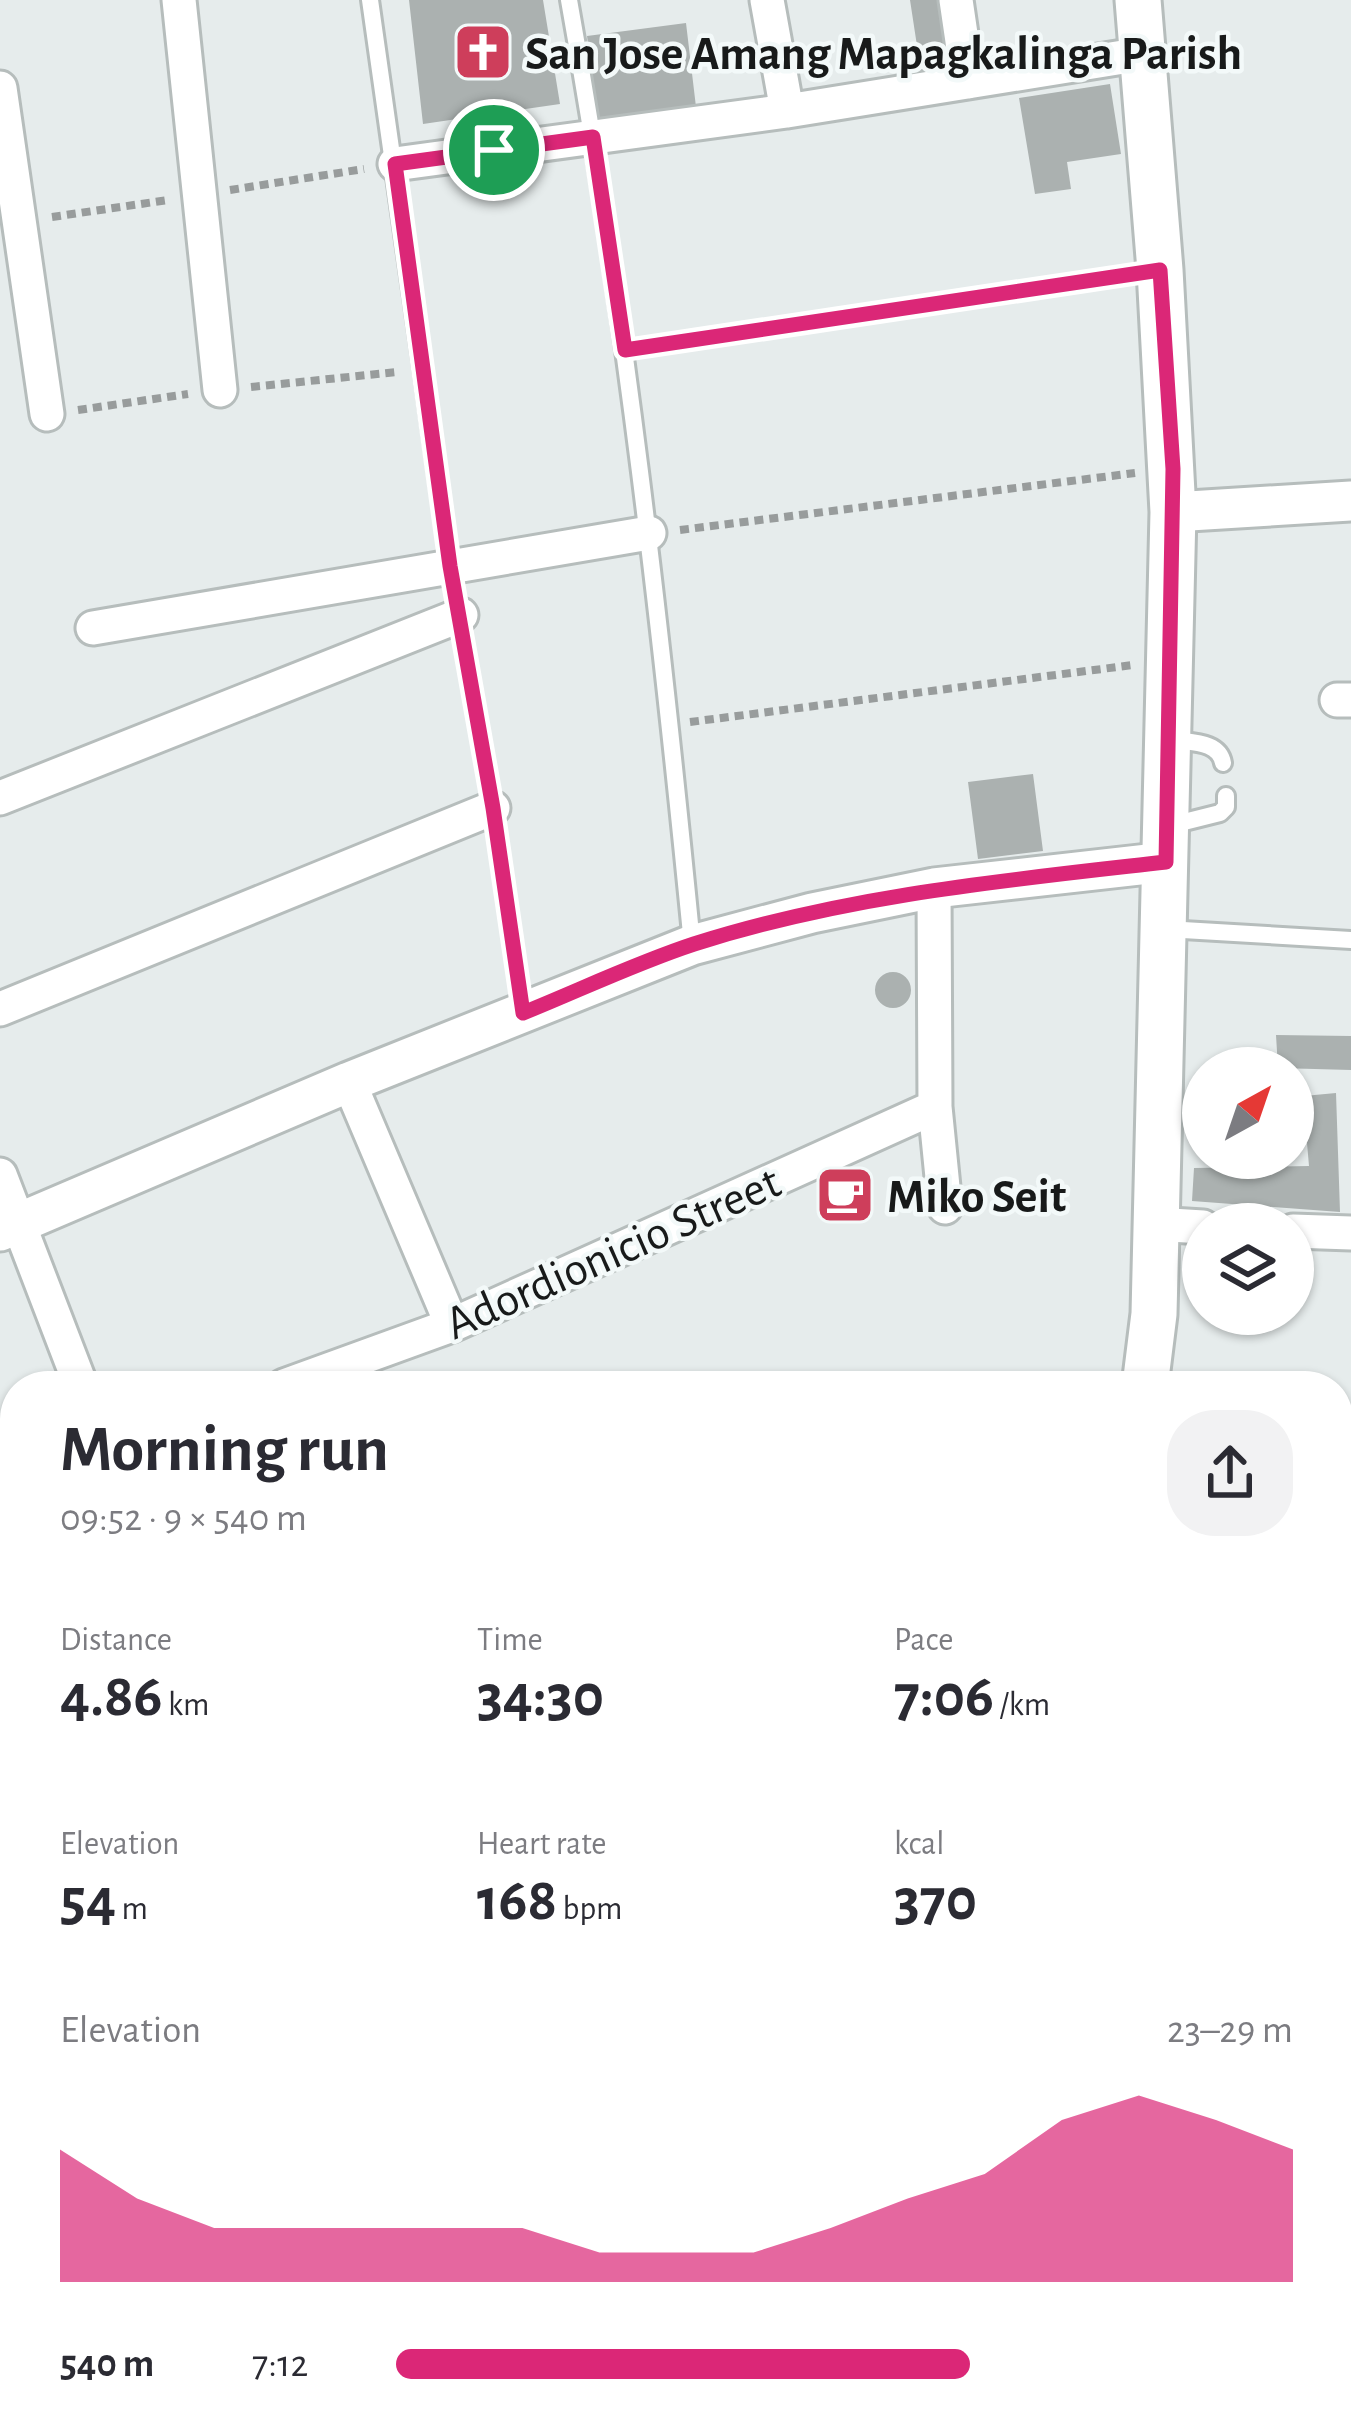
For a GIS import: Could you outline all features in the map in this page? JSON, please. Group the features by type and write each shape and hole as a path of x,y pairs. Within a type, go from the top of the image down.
{"main road":[{"path":"1138,0 1173,490 1154,1314 1146,1371"}],"street":[{"path":"178,0 220,390"},
{"path":"767,0 787,111"},
{"path":"956,0 968,82"},
{"path":"395,164 787,111 1142,54"},
{"path":"0,88 10,223 47,414"},
{"path":"1173,490 1351,501"},
{"path":"92,628 649,533"},
{"path":"0,798 461,615"},
{"path":"0,1009 493,808"},
{"path":"9,1227 350,1082 692,945 812,913 1167,844"},
{"path":"934,888 935,1107 945,1207"},
{"path":"350,1082 452,1325"},
{"name":"Adordionicio Street","path":"325,1371 452,1325 935,1107"},
{"path":"0,1175 9,1227 74,1371"},
{"path":"1154,1224 1182,1225"},
{"path":"1314,1232 1351,1233"}],"lane":[{"path":"370,0 450,566 523,1013"},
{"path":"569,0 649,533 692,945"},
{"path":"1169,739 1214,747 1223,763"},
{"path":"1167,844 1220,813 1226,807 1226,796"},
{"path":"1165,928 1351,940"}],"path":[{"path":"625,350 1160,270"},
{"path":"649,533 1173,490"},
{"path":"670,724 1171,660"}],"building":[{"name":"San Jose Amang Mapagkalinga Parish","path":"409,0 543,0 560,104 423,124"},
{"path":"910,0 939,0 950,67 921,72"},
{"path":"686,23 696,107 598,119 587,36"},
{"path":"1110,84 1121,154 1067,162 1071,189 1035,194 1019,98"},
{"path":"1033,774 1043,851 978,859 968,782"},
{"path":"893,972 906,977 911,990 906,1003 893,1008 880,1003 875,990 880,977"},
{"path":"1276,1035 1351,1036 1351,1070 1314,1069 1314,1047 1277,1047"},
{"path":"1336,1093 1340,1212 1314,1210 1314,1203 1192,1201 1193,1179 1314,1179 1314,1095"}],"place":[{"name":"San Jose Amang Mapagkalinga Parish","path":"483,52"},
{"name":"Miko Seit","path":"845,1195"}],"route":[{"path":"593,137 625,350 1160,270 1173,469 1166,862 934,888 812,913 692,945 523,1013 450,566 395,164 494,150 593,137"}]}
